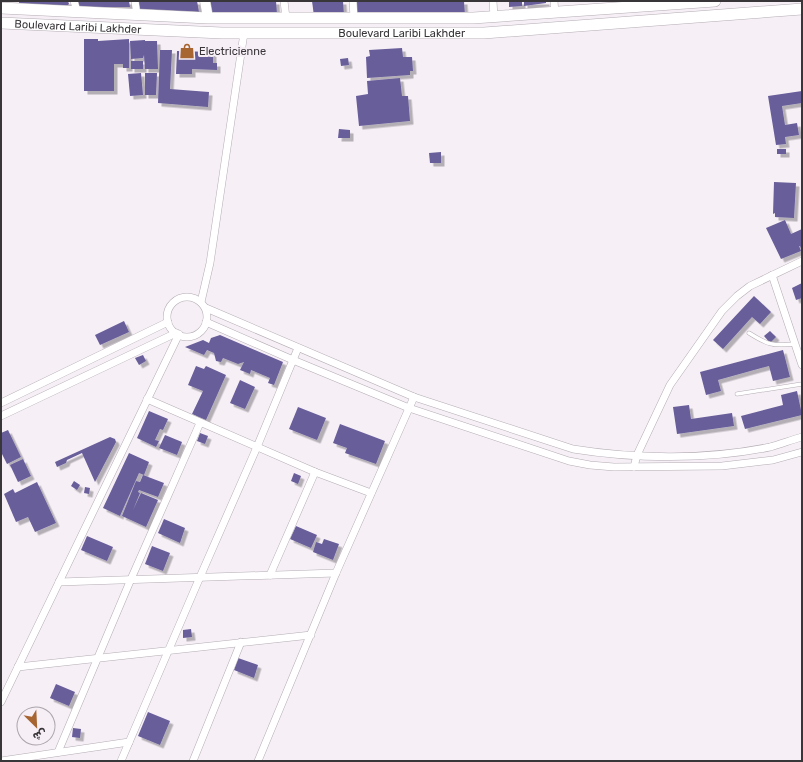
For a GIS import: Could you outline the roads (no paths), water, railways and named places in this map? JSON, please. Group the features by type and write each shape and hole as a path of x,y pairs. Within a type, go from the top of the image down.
{"main road":[{"name":"Boulevard Laribi Lakhder","path":"1,8 20,5 76,6 137,15 208,18 494,17 555,13 605,5 715,1"},
{"name":"Boulevard Laribi Lakhder","path":"1,23 244,33 484,33 802,9"},
{"path":"208,18 208,32"}],"street":[{"path":"135,1 137,15"},
{"path":"205,1 208,18"},
{"path":"284,1 286,18"},
{"path":"352,1 354,18"},
{"path":"493,1 494,17"},
{"path":"554,1 555,13"},
{"path":"244,33 203,305 207,313 206,322 204,328 195,335 184,336 177,334 170,327 168,322 169,310 171,305 180,298 191,297 203,305 298,348 414,396 572,449 596,453 637,456 704,455 771,446 802,437"},
{"path":"634,467 637,456 670,385 722,311 750,286 802,262"},
{"path":"772,275 798,344 802,365"},
{"path":"1,403 168,322"},
{"path":"206,322 409,408 569,461 590,465 634,467 722,466 773,460 802,452"},
{"path":"1,702 177,334"},
{"path":"1,416 177,334"},
{"path":"121,761 257,447 298,348"},
{"path":"258,761 336,573 414,396"},
{"path":"147,399 315,472 371,493"},
{"path":"58,752 131,579 200,423"},
{"path":"270,575 315,472"},
{"path":"59,582 336,573"},
{"path":"18,667 311,635"},
{"path":"193,761 241,642"},
{"path":"1,761 129,742"}],"lane":[{"path":"749,333 762,342 771,345 798,344"},
{"path":"737,394 802,384"}],"place":[{"name":"Electricienne","path":"187,51"}]}
